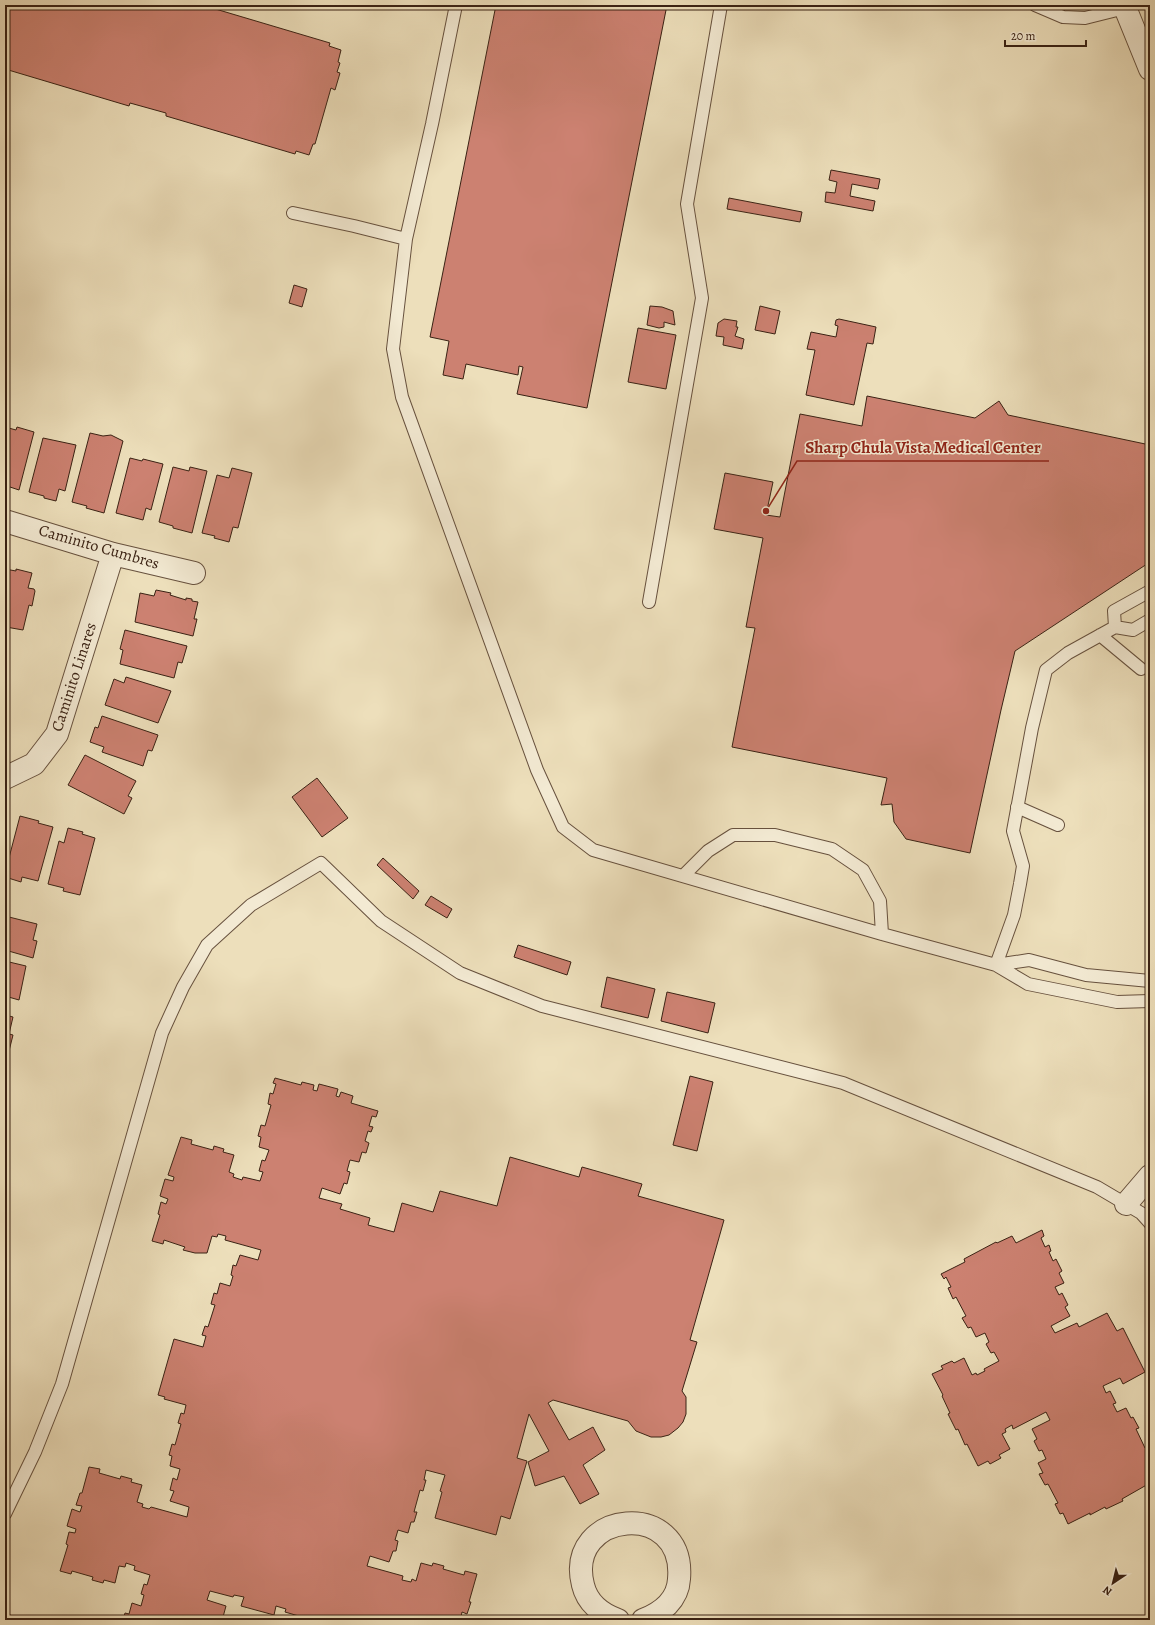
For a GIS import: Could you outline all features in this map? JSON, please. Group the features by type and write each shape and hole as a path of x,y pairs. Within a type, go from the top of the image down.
{"street":[{"path":"1125,6 1150,69"},
{"name":"Caminito Cumbres","path":"5,521 114,554 194,573"},
{"name":"Caminito Linares","path":"5,778 34,764 57,734 114,554"},
{"path":"1126,1204 1150,1176"},
{"path":"612,1619 595,1607 585,1592 581,1576 582,1558 589,1543 602,1531 618,1524 635,1522 651,1527 666,1536 676,1551 680,1568 679,1585 672,1600 659,1612 644,1620"}],"lane":[{"path":"456,5 432,124 406,239 393,349 402,397 537,770 563,827 594,850 882,934 996,965 1028,984 1117,1002 1150,1001"},
{"path":"649,602 702,298 687,204 721,5"},
{"path":"1035,5 1063,18 1085,18 1125,6"},
{"path":"293,213 406,239"},
{"path":"1115,627 1114,611 1150,591"},
{"path":"996,965 1014,915 1023,866 1013,831 1032,728 1046,670 1068,653 1115,627 1133,630 1150,620"},
{"path":"1100,635 1141,669"},
{"path":"1017,807 1058,825"},
{"path":"683,876 708,851 733,835 775,835 832,849 863,870 880,901 882,934"},
{"path":"5,1514 35,1452 62,1384 162,1033 183,987 207,945 251,905 321,863 381,921 460,973 542,1006 843,1083 1097,1187 1141,1213 1150,1223"},
{"path":"996,965 1029,960 1086,975 1150,981"}],"building":[{"path":"5,5 192,5 199,7 199,5 202,5 330,43 329,46 341,50 338,62 340,63 337,72 340,73 335,90 331,88 315,144 313,144 309,155 296,151 295,154 166,116 166,113 130,103 129,106 5,69"},
{"path":"496,5 667,5 587,408 517,394 523,367 519,366 518,375 466,364 463,379 443,375 449,341 430,337"},
{"path":"831,170 880,179 878,189 852,184 850,196 875,201 873,211 825,202 826,192 835,193 837,182 829,180"},
{"path":"729,198 802,212 800,222 727,209"},
{"path":"294,285 307,289 302,307 289,303"},
{"path":"650,306 662,307 673,311 675,325 664,322 664,327 659,328 647,325"},
{"path":"760,306 780,311 775,334 755,330"},
{"path":"724,319 737,321 736,327 738,327 735,336 744,339 742,349 723,345 724,337 716,336 718,323"},
{"path":"839,319 876,327 873,344 867,343 854,405 806,395 815,350 807,349 811,332 836,337 838,326 835,325 836,320"},
{"path":"638,328 676,335 666,389 628,382"},
{"path":"867,396 975,418 999,401 1008,415 1150,445 1150,562 1015,651 970,853 906,839 894,822 892,804 881,805 887,778 732,747 755,628 746,627 763,538 714,529 725,473 773,482 766,515 780,517 800,414 862,426"},
{"path":"5,427 16,430 17,427 34,432 19,490 7,486 5,489"},
{"path":"90,433 103,436 111,435 123,441 104,513 72,502"},
{"path":"43,438 76,445 65,491 59,489 56,501 29,492"},
{"path":"130,458 142,461 143,459 163,464 151,510 146,508 143,520 116,513"},
{"path":"173,467 189,471 190,467 207,471 192,533 173,528 173,526 159,522"},
{"path":"232,468 252,473 238,528 233,527 229,542 214,538 215,536 202,533 217,475 229,478"},
{"path":"5,569 16,571 16,569 32,573 28,588 34,589 35,591 32,606 29,605 23,630 6,627 5,630"},
{"path":"156,590 171,593 170,595 186,600 186,598 198,602 194,619 197,619 193,636 135,622 140,593 154,596"},
{"path":"125,630 187,646 182,663 178,662 174,678 120,664 123,650 120,649"},
{"path":"126,677 171,691 158,723 105,705 114,679 124,683"},
{"path":"102,716 158,735 152,751 148,750 143,766 102,752 104,747 90,742 95,727 98,728"},
{"path":"85,755 136,781 128,796 132,798 124,814 68,785"},
{"path":"317,778 348,818 322,837 292,797"},
{"path":"20,816 39,821 38,823 53,827 38,881 22,877 21,882 5,877"},
{"path":"68,828 83,832 82,834 95,838 80,895 63,891 64,888 48,884 59,841 64,843"},
{"path":"383,858 419,891 413,899 377,865"},
{"path":"431,896 452,909 447,918 425,905"},
{"path":"5,916 37,924 33,940 37,941 33,958 5,950"},
{"path":"518,945 571,962 567,975 514,957"},
{"path":"5,961 26,966 19,1000 5,996"},
{"path":"607,977 655,989 648,1018 601,1007"},
{"path":"667,992 715,1003 708,1033 661,1021"},
{"path":"5,1015 13,1017 9,1034 13,1035 9,1051 5,1050"},
{"path":"690,1076 713,1082 697,1151 673,1145"},
{"path":"275,1078 301,1085 302,1082 314,1085 313,1090 317,1091 319,1084 338,1089 336,1096 339,1097 341,1092 353,1096 351,1103 378,1111 376,1117 372,1116 369,1126 373,1127 371,1132 368,1131 365,1141 369,1143 366,1153 362,1152 359,1162 350,1160 347,1171 350,1172 347,1184 344,1183 340,1194 322,1188 319,1198 342,1204 340,1209 370,1218 368,1225 394,1232 402,1203 433,1212 440,1191 497,1206 510,1157 579,1177 582,1167 642,1184 638,1196 724,1220 690,1340 697,1342 682,1391 686,1397 686,1414 683,1422 678,1428 669,1435 651,1437 636,1431 628,1421 553,1400 548,1403 569,1440 593,1427 605,1450 583,1465 599,1494 580,1504 564,1476 535,1486 528,1462 549,1451 529,1414 517,1458 527,1461 510,1519 501,1516 496,1535 435,1518 442,1492 440,1491 445,1475 426,1470 424,1480 426,1480 423,1491 420,1490 414,1512 417,1512 414,1522 411,1522 408,1533 398,1530 395,1540 398,1541 396,1551 393,1551 389,1562 370,1556 367,1566 403,1576 402,1580 411,1582 412,1579 416,1581 421,1563 432,1566 433,1563 444,1566 443,1569 464,1575 465,1571 477,1574 467,1614 462,1612 461,1617 469,1620 309,1620 285,1612 286,1609 276,1606 274,1615 241,1606 244,1597 234,1595 233,1597 210,1591 207,1600 226,1606 223,1617 226,1617 225,1620 123,1620 125,1613 129,1614 132,1603 141,1606 144,1595 141,1594 144,1584 147,1585 150,1575 134,1570 135,1566 126,1563 125,1567 119,1566 115,1583 104,1580 103,1583 92,1580 93,1577 72,1571 71,1574 60,1571 68,1545 66,1544 69,1532 75,1533 76,1529 67,1526 72,1509 80,1512 82,1506 76,1505 80,1493 82,1493 89,1467 100,1469 99,1473 120,1479 121,1476 132,1479 131,1482 142,1485 137,1502 143,1504 142,1507 149,1509 151,1507 187,1517 189,1507 170,1501 174,1491 170,1490 173,1478 177,1480 180,1469 170,1466 172,1456 169,1455 172,1444 175,1445 181,1424 178,1423 181,1413 184,1414 186,1405 164,1399 165,1397 158,1395 174,1339 203,1347 206,1336 202,1335 205,1326 208,1327 215,1305 211,1304 214,1293 217,1294 220,1283 230,1286 233,1276 231,1275 233,1265 236,1266 240,1255 258,1260 261,1250 225,1240 226,1236 218,1234 217,1237 212,1236 207,1253 195,1253 183,1250 185,1247 164,1240 163,1244 152,1241 160,1215 158,1214 161,1202 166,1204 168,1199 160,1196 165,1179 173,1181 174,1177 168,1175 181,1137 192,1140 191,1144 213,1150 214,1146 224,1149 223,1152 234,1155 229,1172 234,1174 233,1177 242,1180 243,1177 260,1181 263,1172 259,1171 262,1160 265,1161 269,1150 259,1147 261,1137 258,1136 261,1125 265,1126 271,1105 268,1104 270,1093 273,1094 276,1084 273,1083"},
{"path":"1042,1230 1044,1236 1041,1238 1045,1247 1049,1245 1051,1251 1049,1252 1053,1261 1056,1259 1062,1271 1059,1273 1064,1283 1055,1287 1059,1295 1062,1293 1068,1305 1065,1307 1070,1316 1051,1326 1055,1333 1077,1323 1079,1327 1107,1313 1117,1331 1123,1328 1145,1372 1123,1384 1120,1378 1103,1386 1106,1393 1110,1391 1116,1403 1113,1404 1117,1412 1126,1408 1131,1418 1133,1417 1139,1428 1136,1429 1145,1448 1148,1447 1150,1451 1150,1483 1122,1499 1123,1501 1106,1509 1105,1507 1090,1515 1090,1513 1068,1524 1063,1513 1060,1514 1055,1504 1058,1503 1048,1484 1045,1485 1039,1474 1043,1473 1038,1463 1046,1459 1042,1450 1039,1451 1034,1441 1037,1439 1032,1429 1050,1420 1046,1412 1013,1429 1012,1425 1005,1429 1006,1432 1002,1434 1010,1449 999,1455 1001,1458 990,1464 988,1461 978,1466 967,1444 965,1445 958,1429 956,1430 948,1414 950,1413 942,1396 943,1395 932,1374 943,1369 941,1366 952,1361 954,1363 964,1358 972,1375 976,1373 977,1375 985,1371 984,1369 999,1361 994,1352 991,1353 986,1344 989,1342 985,1333 976,1337 971,1327 968,1328 962,1318 966,1316 956,1297 953,1299 948,1288 951,1287 946,1277 944,1279 941,1274 965,1262 964,1259 996,1242 997,1243 1012,1236 1016,1243"}],"place":[{"name":"Sharp Chula Vista Medical Center","path":"766,511"}]}
